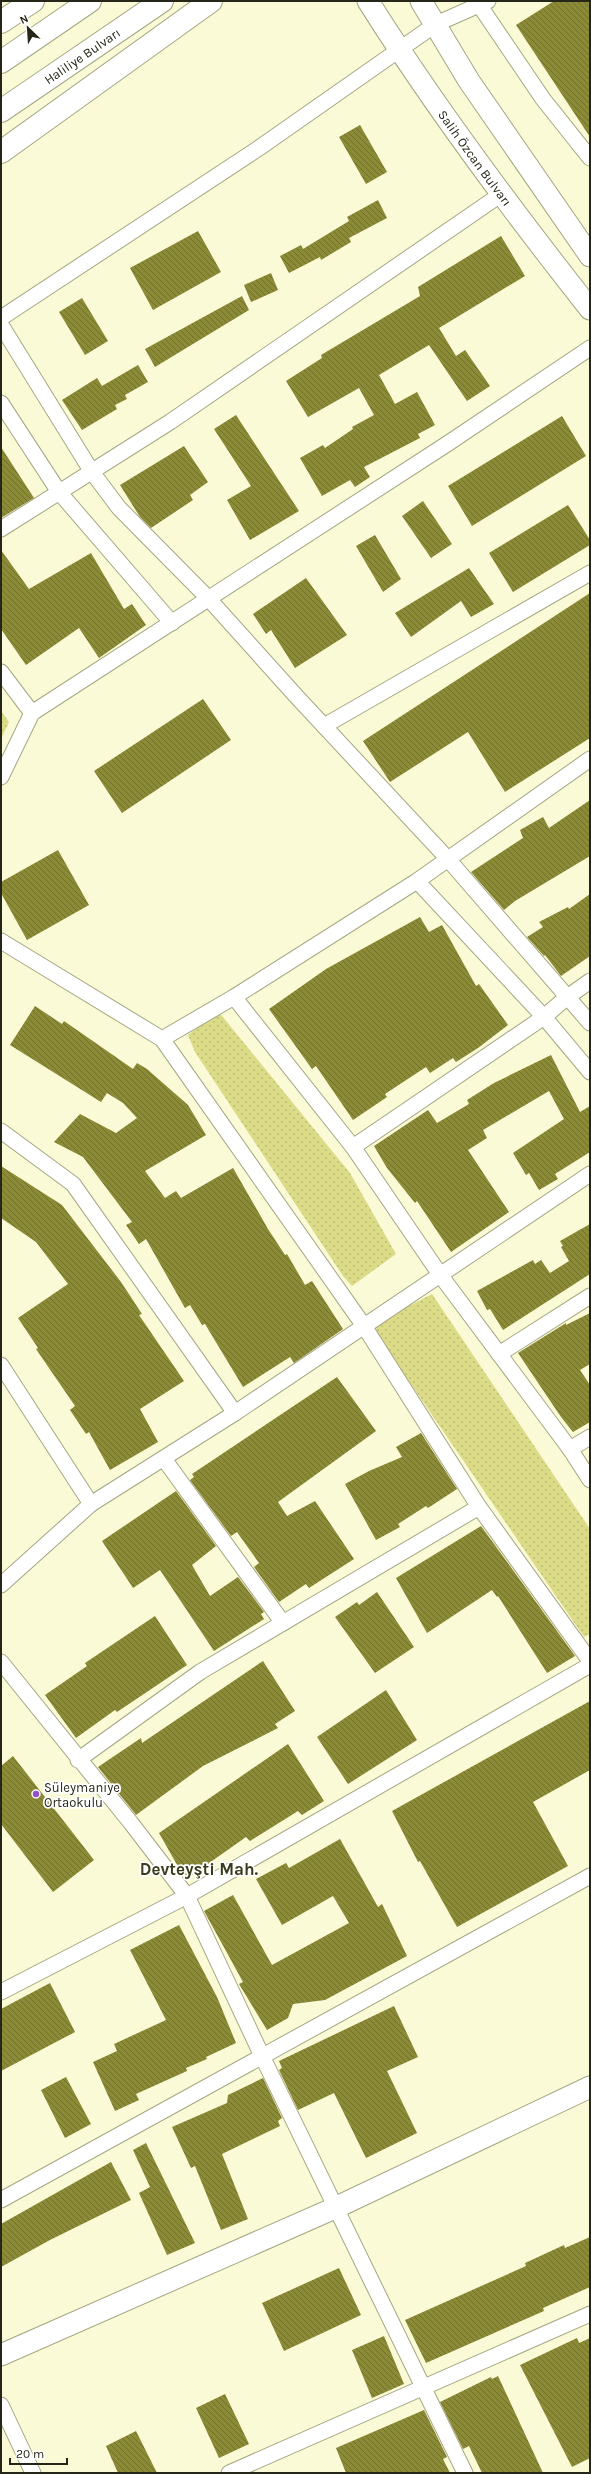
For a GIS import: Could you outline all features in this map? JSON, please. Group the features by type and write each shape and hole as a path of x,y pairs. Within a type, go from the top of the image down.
{"highway":[{"path":"1,22 32,1"},
{"path":"1,62 90,1"},
{"name":"Haliliye Bulvarı","path":"1,111 162,1"},
{"path":"1,152 211,1"}],"main road":[{"name":"Salih Özcan Bulvarı","path":"368,1 399,51 500,195 590,309"},
{"path":"421,1 469,81 590,256"},
{"path":"1,2355 337,2207 590,2087"}],"street":[{"path":"1,318 259,148 436,24 484,3 543,99 589,155"},
{"path":"1,529 170,422 500,195"},
{"path":"1,325 92,472 119,508 208,598 446,858 566,998 590,1023"},
{"path":"1,777 32,713 447,444 590,348"},
{"path":"1,403 59,492 172,623"},
{"path":"324,726 590,573"},
{"path":"1,672 32,713"},
{"path":"162,1039 234,997 417,881 446,858 590,759"},
{"path":"417,881 544,1017 590,1072"},
{"path":"1,940 162,1039 364,1326 479,1506 590,1661"},
{"path":"353,1147 544,1017 566,998 590,981"},
{"path":"234,997 353,1147 441,1276 570,1449 590,1480"},
{"path":"1,1130 73,1184 235,1413"},
{"path":"1,1585 91,1504 235,1413 441,1276 590,1174"},
{"path":"499,1354 590,1296"},
{"path":"1,1365 91,1504"},
{"path":"570,1449 590,1437"},
{"path":"164,1459 283,1623"},
{"path":"78,1760 200,1672 479,1506"},
{"path":"1,1662 188,1896 262,2056 337,2207 465,2473"},
{"path":"1,1992 188,1896 590,1665"},
{"path":"1,2200 590,1876"},
{"path":"229,2473 423,2387 525,2344 590,2314"},
{"path":"1,2405 33,2473"}],"shaded area":[{"path":"1,711 9,722 1,739"},
{"path":"218,1011 350,1173 396,1254 352,1286 343,1276 195,1052 188,1035"},
{"path":"432,1294 590,1529 590,1634 584,1637 378,1336 376,1327 386,1318"}],"building":[{"path":"554,1 590,1 590,137 516,25"},
{"path":"360,125 387,172 366,184 339,137"},
{"path":"378,200 387,218 349,238 351,242 321,260 320,257 289,273 280,256 301,245 303,249 349,221 347,217"},
{"path":"198,231 221,272 153,310 130,268"},
{"path":"501,236 525,276 439,328 456,356 465,350 490,386 467,401 429,345 379,375 395,404 417,392 435,425 418,434 420,438 364,467 370,477 355,487 350,480 322,496 300,458 323,445 325,448 353,429 352,427 374,415 359,388 308,417 286,381 322,358 321,355 420,296 418,287"},
{"path":"271,273 278,290 251,302 244,285"},
{"path":"242,296 249,310 155,367 145,349"},
{"path":"82,298 108,341 85,355 59,312"},
{"path":"138,365 148,382 125,395 127,399 115,405 117,409 82,430 62,400 97,378 102,386"},
{"path":"236,415 299,511 250,540 227,500 251,486 214,429"},
{"path":"562,416 586,456 472,526 448,486"},
{"path":"184,446 208,482 190,495 193,500 151,528 140,517 120,485"},
{"path":"1,447 34,498 1,518"},
{"path":"423,501 452,544 431,558 402,516"},
{"path":"568,505 590,540 590,545 513,592 489,553"},
{"path":"375,535 401,579 383,592 356,546"},
{"path":"1,550 29,589 91,553 124,609 132,604 146,625 99,658 79,628 26,665 1,629"},
{"path":"469,568 494,604 471,617 461,601 411,637 395,613"},
{"path":"306,578 347,635 295,668 271,630 266,634 253,614"},
{"path":"590,593 590,738 505,792 468,732 390,782 363,741"},
{"path":"203,699 231,740 122,813 94,771"},
{"path":"590,800 590,856 515,901 504,910 471,872 523,838 520,830 543,817 549,828"},
{"path":"58,850 89,905 27,940 1,893 1,882"},
{"path":"590,894 590,956 561,976 545,955 544,956 527,937 543,927 539,922 568,907 569,909"},
{"path":"420,917 429,932 442,925 476,986 479,984 508,1025 478,1048 456,1062 453,1058 430,1073 426,1067 385,1094 387,1097 353,1120 316,1066 312,1069 269,1009 326,969"},
{"path":"35,1006 62,1024 64,1021 133,1069 137,1063 147,1069 188,1105 206,1135 145,1171 165,1198 176,1191 181,1198 233,1168 268,1229 285,1255 287,1254 305,1285 312,1281 343,1329 294,1363 290,1357 243,1387 205,1324 202,1325 190,1305 185,1308 146,1239 139,1244 126,1225 132,1222 83,1157 54,1142 80,1114 116,1133 137,1118 123,1103 107,1093 101,1102 10,1045"},
{"path":"551,1055 580,1112 590,1106 590,1152 555,1174 558,1179 539,1190 529,1173 526,1175 513,1153 564,1119 549,1091 483,1130 487,1138 468,1150 509,1212 451,1252 417,1201 415,1203 387,1168 374,1146 428,1110 437,1123 469,1104 467,1100 494,1083"},
{"path":"1,1166 62,1205 121,1282 142,1314 139,1315 184,1381 140,1409 158,1442 110,1470 89,1432 86,1434 70,1410 75,1406 36,1349 38,1348 18,1318 68,1284 36,1242 1,1218"},
{"path":"590,1224 590,1274 503,1330 490,1309 487,1310 477,1291 533,1260 535,1264 541,1260 550,1273 569,1261 561,1247 563,1246 560,1241"},
{"path":"590,1313 590,1364 580,1370 590,1385 590,1422 573,1432 561,1417 518,1353 566,1323 566,1325"},
{"path":"337,1377 376,1431 278,1502 287,1516 315,1501 354,1559 309,1588 306,1584 279,1602 254,1567 259,1563 237,1532 231,1536 190,1480 194,1477 192,1474"},
{"path":"421,1433 457,1489 428,1508 426,1506 398,1524 400,1527 376,1540 345,1484 369,1471 402,1457 396,1447"},
{"path":"176,1491 216,1546 192,1565 210,1596 238,1577 264,1612 261,1614 264,1619 214,1651 160,1570 133,1588 102,1541"},
{"path":"481,1526 575,1656 547,1673 498,1596 497,1597 492,1590 427,1633 396,1578"},
{"path":"377,1592 414,1647 375,1673 335,1617 357,1602 359,1605"},
{"path":"155,1616 187,1665 117,1712 115,1710 76,1738 45,1695 87,1666 85,1663"},
{"path":"263,1661 295,1711 275,1724 278,1728 203,1766 136,1815 98,1767 141,1738 142,1743"},
{"path":"386,1690 417,1740 348,1784 317,1737"},
{"path":"590,1701 590,1770 533,1802 568,1866 457,1927 420,1861 418,1862 392,1811"},
{"path":"288,1744 324,1801 302,1815 298,1811 250,1841 246,1837 188,1878 176,1863 159,1833"},
{"path":"13,1756 94,1860 53,1892 1,1824 1,1766"},
{"path":"340,1839 378,1907 382,1904 407,1956 325,2000 293,2004 288,2018 267,2030 239,1984 243,1982 204,1911 233,1895 272,1965 349,1923 333,1896 282,1925 256,1879 286,1863 289,1868"},
{"path":"179,1925 217,1997 236,2043 206,2057 207,2059 186,2068 187,2071 136,2094 139,2100 115,2111 93,2062 117,2051 114,2044 166,2020 130,1950"},
{"path":"50,1983 75,2032 1,2071 1,2009"},
{"path":"394,2006 418,2057 387,2071 417,2133 366,2158 334,2093 298,2110 279,2070 282,2068 279,2061"},
{"path":"66,2077 91,2124 65,2138 41,2090"},
{"path":"263,2078 282,2118 278,2121 280,2126 222,2154 248,2219 221,2230 195,2166 191,2168 172,2127 227,2103 228,2095"},
{"path":"146,2143 195,2243 167,2255 139,2193 150,2187 133,2150"},
{"path":"111,2162 131,2200 50,2240 1,2267 1,2224"},
{"path":"590,2237 590,2287 543,2308 544,2311 426,2363 405,2320 526,2266 525,2263 564,2245 565,2248"},
{"path":"339,2268 361,2315 284,2351 262,2303"},
{"path":"384,2336 404,2384 372,2398 352,2350"},
{"path":"577,2338 579,2343 590,2338 590,2458 572,2467 520,2365"},
{"path":"498,2376 543,2473 482,2473 469,2446 463,2449 440,2402 491,2377 492,2379"},
{"path":"225,2394 249,2444 219,2458 196,2408"},
{"path":"424,2410 447,2457 443,2459 450,2473 346,2473 336,2448"},
{"path":"136,2431 157,2473 118,2473 106,2446"}],"place":[{"name":"Süleymaniye Ortaokulu","path":"36,1794"}],"district":[{"name":"Devteyşti Mah.","path":"199,1869"}]}
